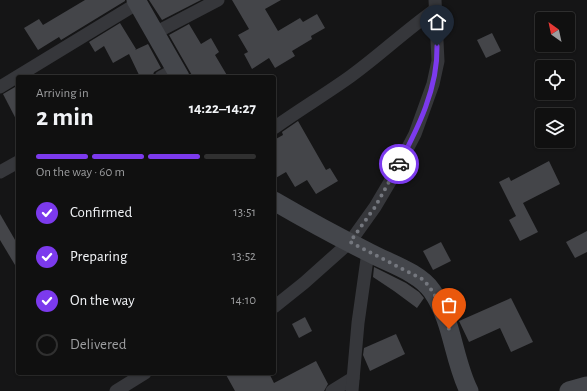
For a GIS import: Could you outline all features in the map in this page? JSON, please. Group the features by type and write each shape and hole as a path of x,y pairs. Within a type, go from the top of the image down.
{"street":[{"path":"155,33 218,0"},
{"path":"19,75 137,2 155,33 172,74"},
{"path":"276,127 350,77 372,60 435,4"},
{"path":"276,305 304,283 350,242 375,207 391,180 414,134 433,84 438,61 435,4"},
{"path":"0,87 16,77"},
{"path":"0,172 16,163"},
{"path":"276,202 368,252 424,280 433,292 446,318 459,365 470,391"},
{"path":"352,391 358,323 368,252"},
{"path":"116,391 142,375"},
{"path":"332,391 353,378"},
{"path":"569,391 587,386"}],"building":[{"path":"85,0 125,1 61,40 59,37 38,50 24,28 39,19 43,25"},
{"path":"149,0 201,0 162,20"},
{"path":"232,0 281,0 265,9 278,31 300,18 303,22 317,14 325,28 311,36 312,39 292,51 295,56 275,68 269,58 252,69 244,54 248,52 238,35 249,29"},
{"path":"120,23 136,49 135,50 148,44 161,68 154,72 153,75 139,75 129,54 113,63 104,46 95,52 89,42"},
{"path":"189,24 201,44 211,38 219,52 215,55 227,75 192,75 169,35"},
{"path":"492,33 501,51 486,58 477,40"},
{"path":"15,87 16,119 3,94"},
{"path":"298,121 326,170 330,168 338,181 316,194 307,180 295,187 286,172 276,178 276,139 283,135 282,132"},
{"path":"549,161 560,184 523,203 538,232 520,241 509,220 516,216 499,182 509,177 511,181"},
{"path":"0,214 16,242 16,267 0,240"},
{"path":"587,231 587,252 575,258 566,242"},
{"path":"441,242 451,261 433,270 423,251"},
{"path":"374,267 406,283 419,292 424,298 417,308 373,277"},
{"path":"511,298 533,342 511,352 500,328 469,342 459,321"},
{"path":"305,317 312,331 299,338 292,324"},
{"path":"396,334 405,354 370,371 363,355 364,348"},
{"path":"316,361 328,384 324,391 235,391 226,375 270,375 274,383"}],"way so far":[{"path":"399,164 375,207 350,242 424,280 440,305 449,329"}],"route":[{"path":"399,164 414,134 433,84 438,61 437,46"}]}
